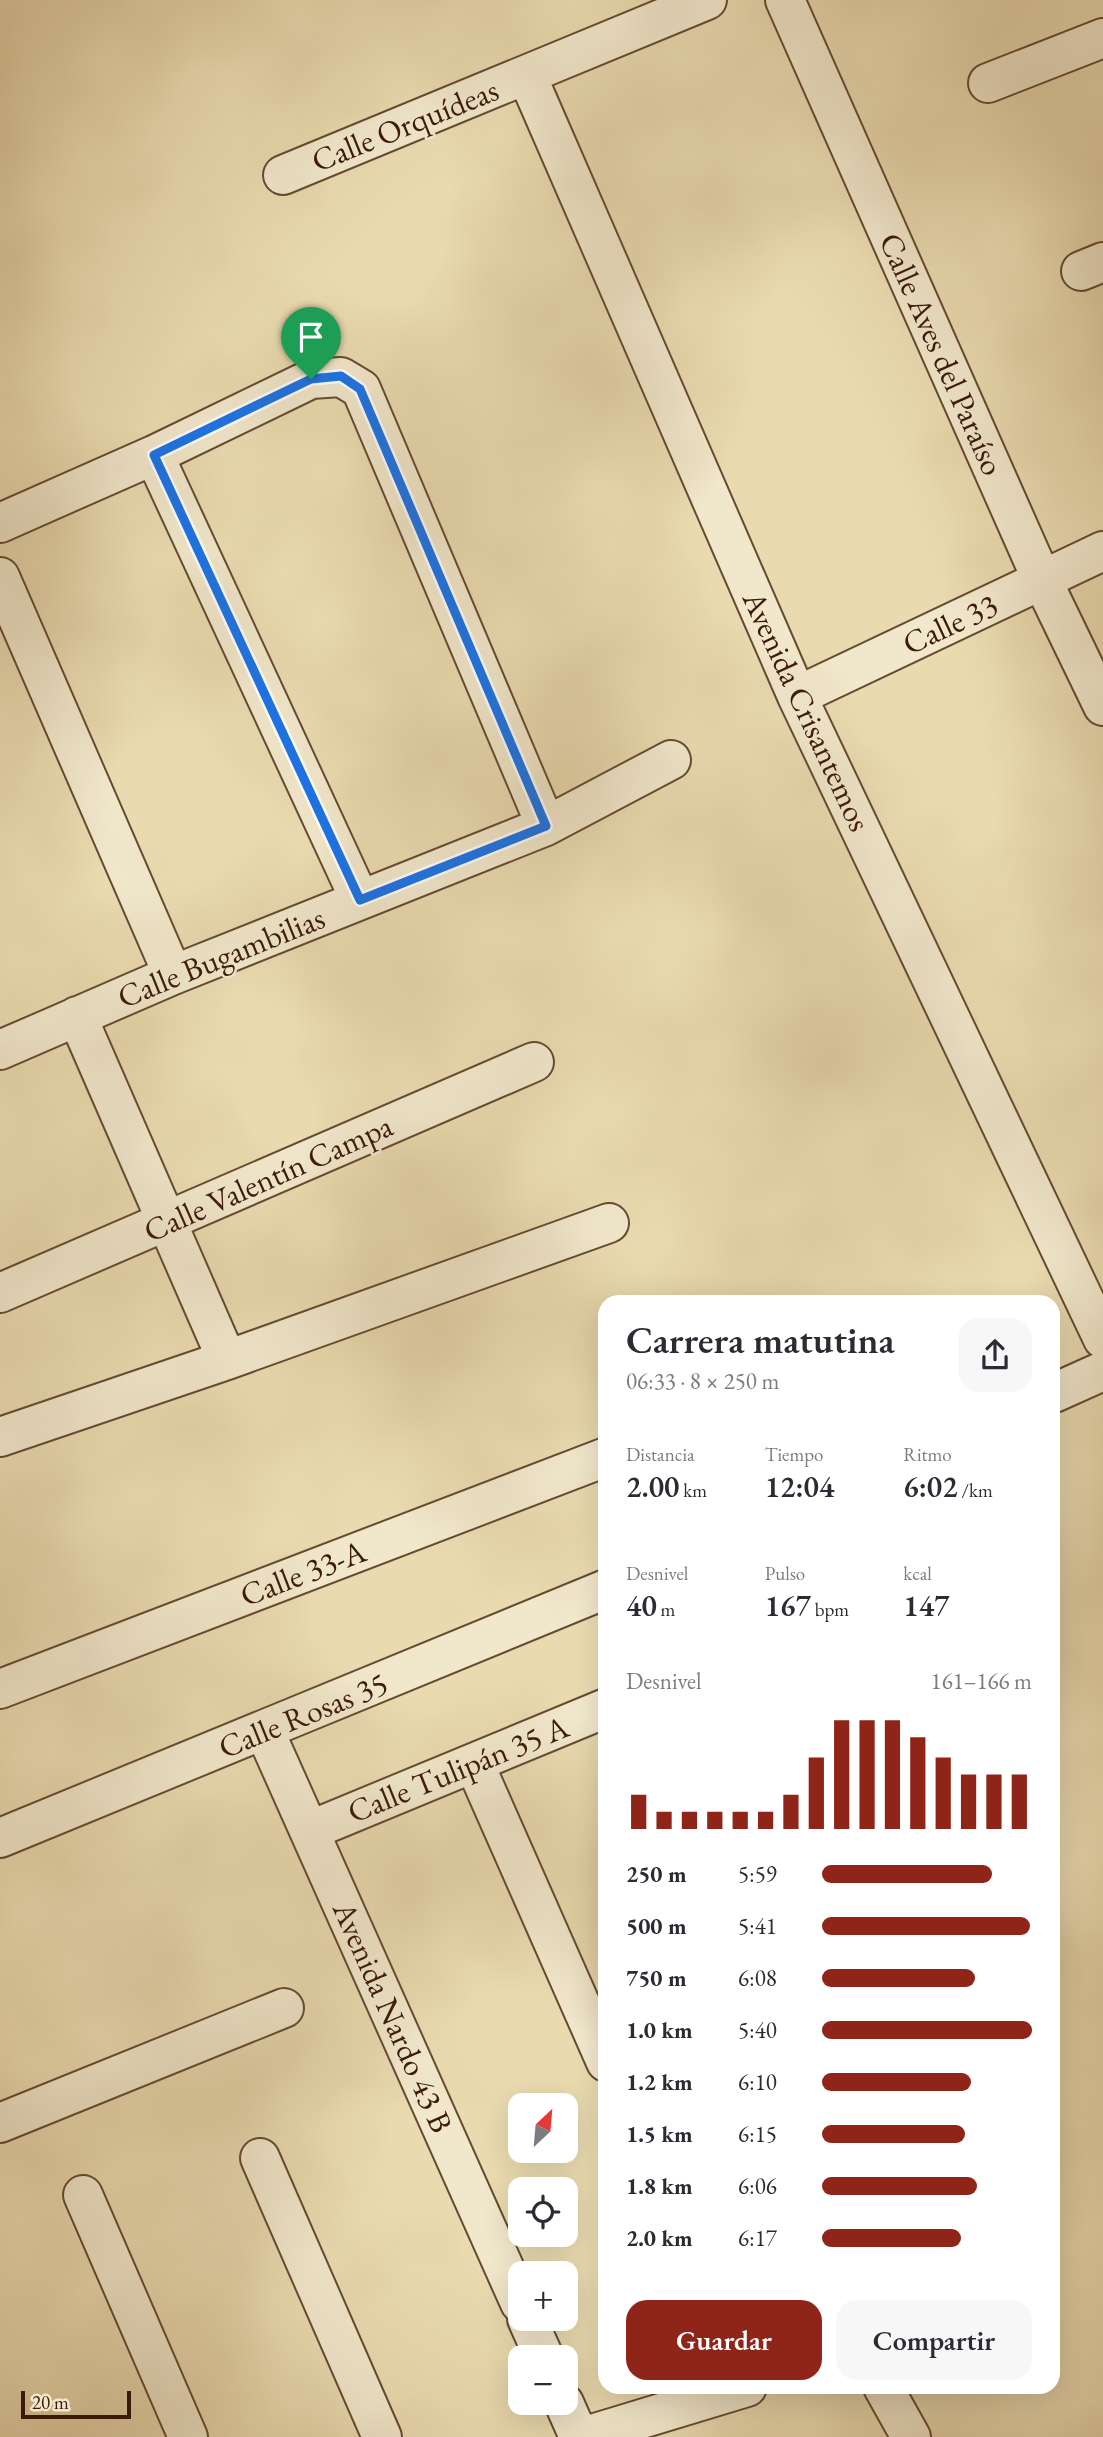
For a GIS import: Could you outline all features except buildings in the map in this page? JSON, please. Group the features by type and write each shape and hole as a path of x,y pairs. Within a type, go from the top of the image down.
{"street":[{"name":"Calle Orquídeas","path":"283,175 708,0"},
{"name":"Calle Aves del Paraíso","path":"785,0 1042,580 1103,706"},
{"path":"988,83 1103,38"},
{"name":"Avenida Crisantemos","path":"527,76 797,696 1103,1339"},
{"path":"0,523 154,455 311,379 341,376 360,389 546,826"},
{"path":"154,455 360,900"},
{"name":"Calle 33","path":"797,696 1103,551"},
{"path":"0,577 173,975"},
{"name":"Calle Bugambilias","path":"0,1050 173,975 546,826 671,760"},
{"path":"77,1016 226,1360"},
{"name":"Calle Valentín Campa","path":"0,1293 534,1062"},
{"path":"0,1437 226,1360 610,1223"},
{"path":"1060,1390 1103,1371"},
{"name":"Calle 33-A","path":"0,1689 598,1460"},
{"name":"Calle Rosas 35","path":"0,1838 265,1732 598,1592"},
{"name":"Calle Tulipán 35 A","path":"311,1830 598,1711"},
{"name":"Avenida Nardo 43 B","path":"265,1732 508,2276"},
{"path":"474,1763 598,2044"},
{"path":"0,2123 284,2008"},
{"path":"260,2158 382,2437"},
{"path":"83,2194 188,2437"},
{"path":"570,2415 580,2437 724,2394"},
{"path":"887,2394 911,2437"}],"route":[{"path":"341,376 360,389 546,826 360,900 154,455 311,379 341,376"}]}
